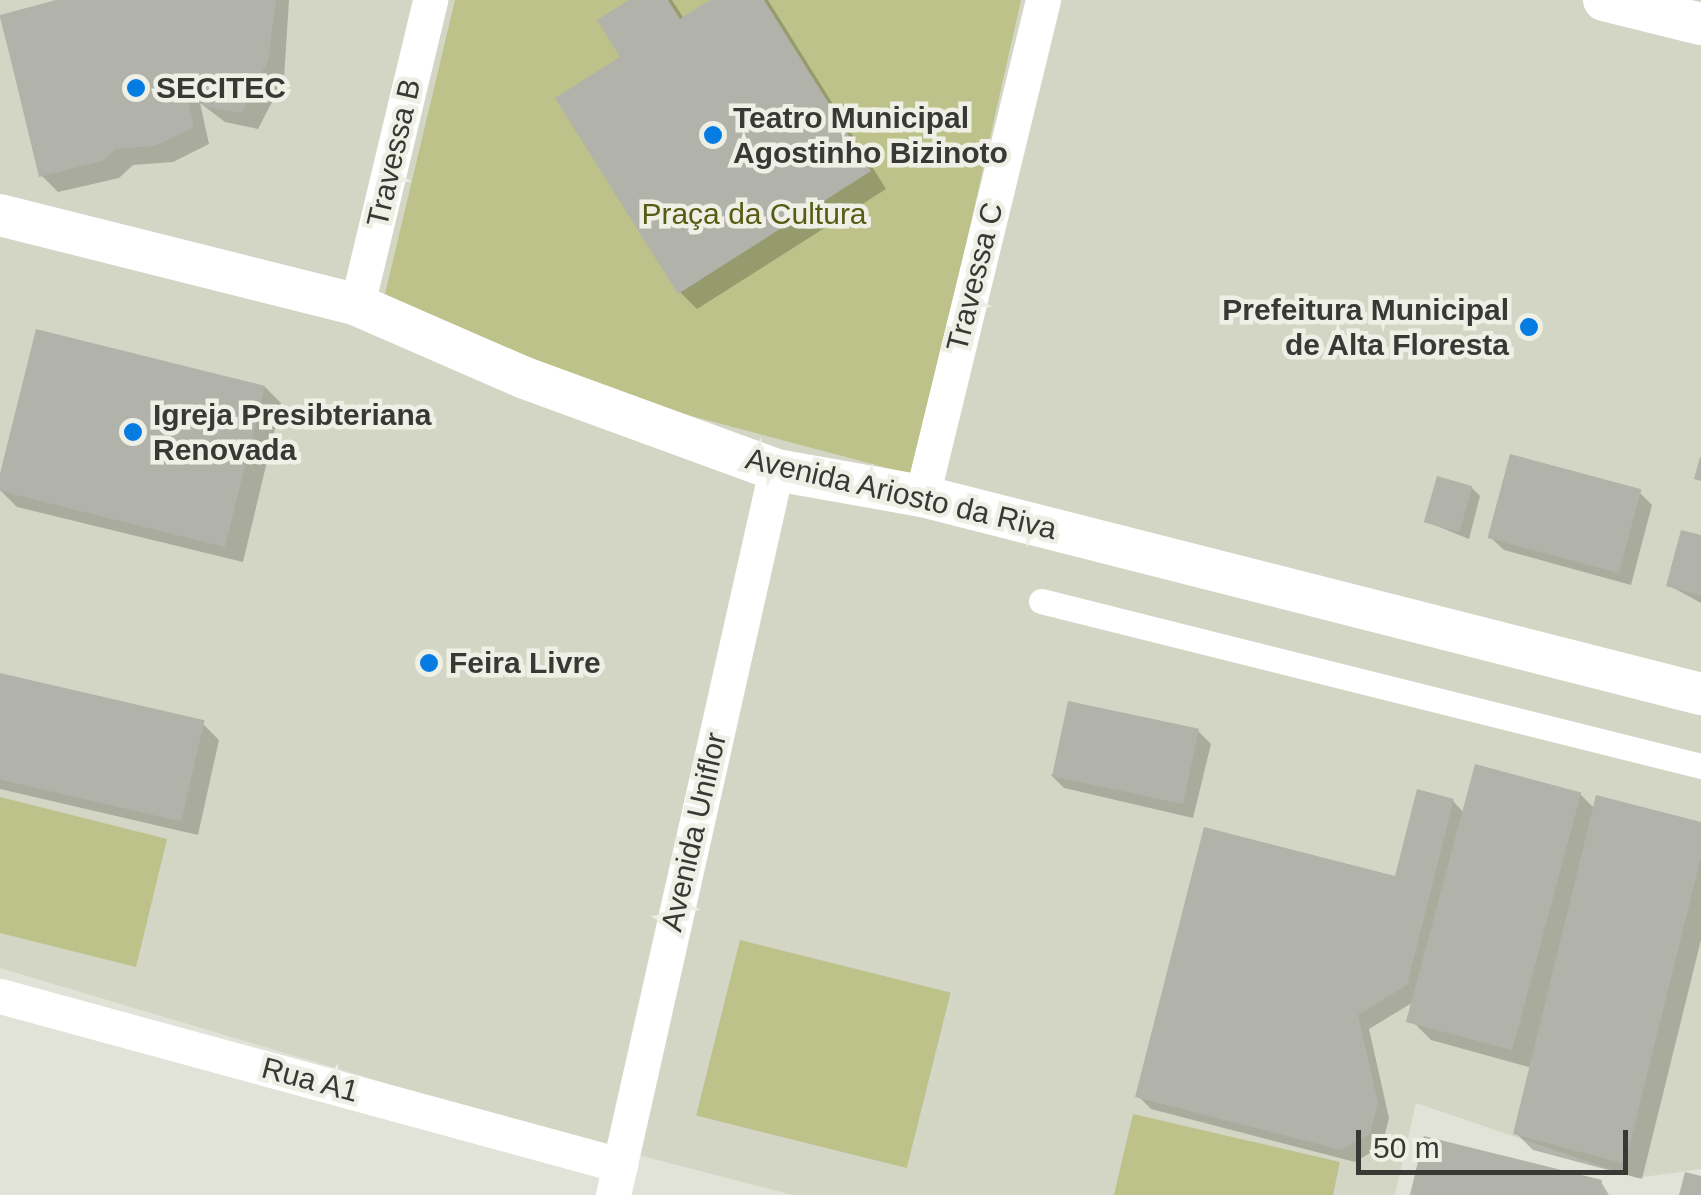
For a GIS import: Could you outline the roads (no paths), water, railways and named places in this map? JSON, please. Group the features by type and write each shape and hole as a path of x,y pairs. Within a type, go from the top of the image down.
{"street":[{"name":"Travessa B","path":"357,305 430,0"},
{"name":"Travessa C","path":"922,496 1043,0"},
{"path":"1604,0 1701,24"},
{"name":"Avenida Ariosto da Riva","path":"0,215 357,305 524,378 776,470 922,496 1701,694"},
{"name":"Avenida Uniflor","path":"616,1180 776,470"},
{"path":"1042,601 1701,766"},
{"name":"Rua A1","path":"0,996 616,1180"}],"place":[{"name":"SECITEC","path":"136,88"},
{"name":"Teatro Municipal Agostinho Bizinoto","path":"713,135"},
{"name":"Prefeitura Municipal de Alta Floresta","path":"1529,327"},
{"name":"Igreja Presibteriana Renovada","path":"133,432"},
{"name":"Feira Livre","path":"429,663"}],"park label":[{"name":"Praça da Cultura","path":"754,214"}]}
